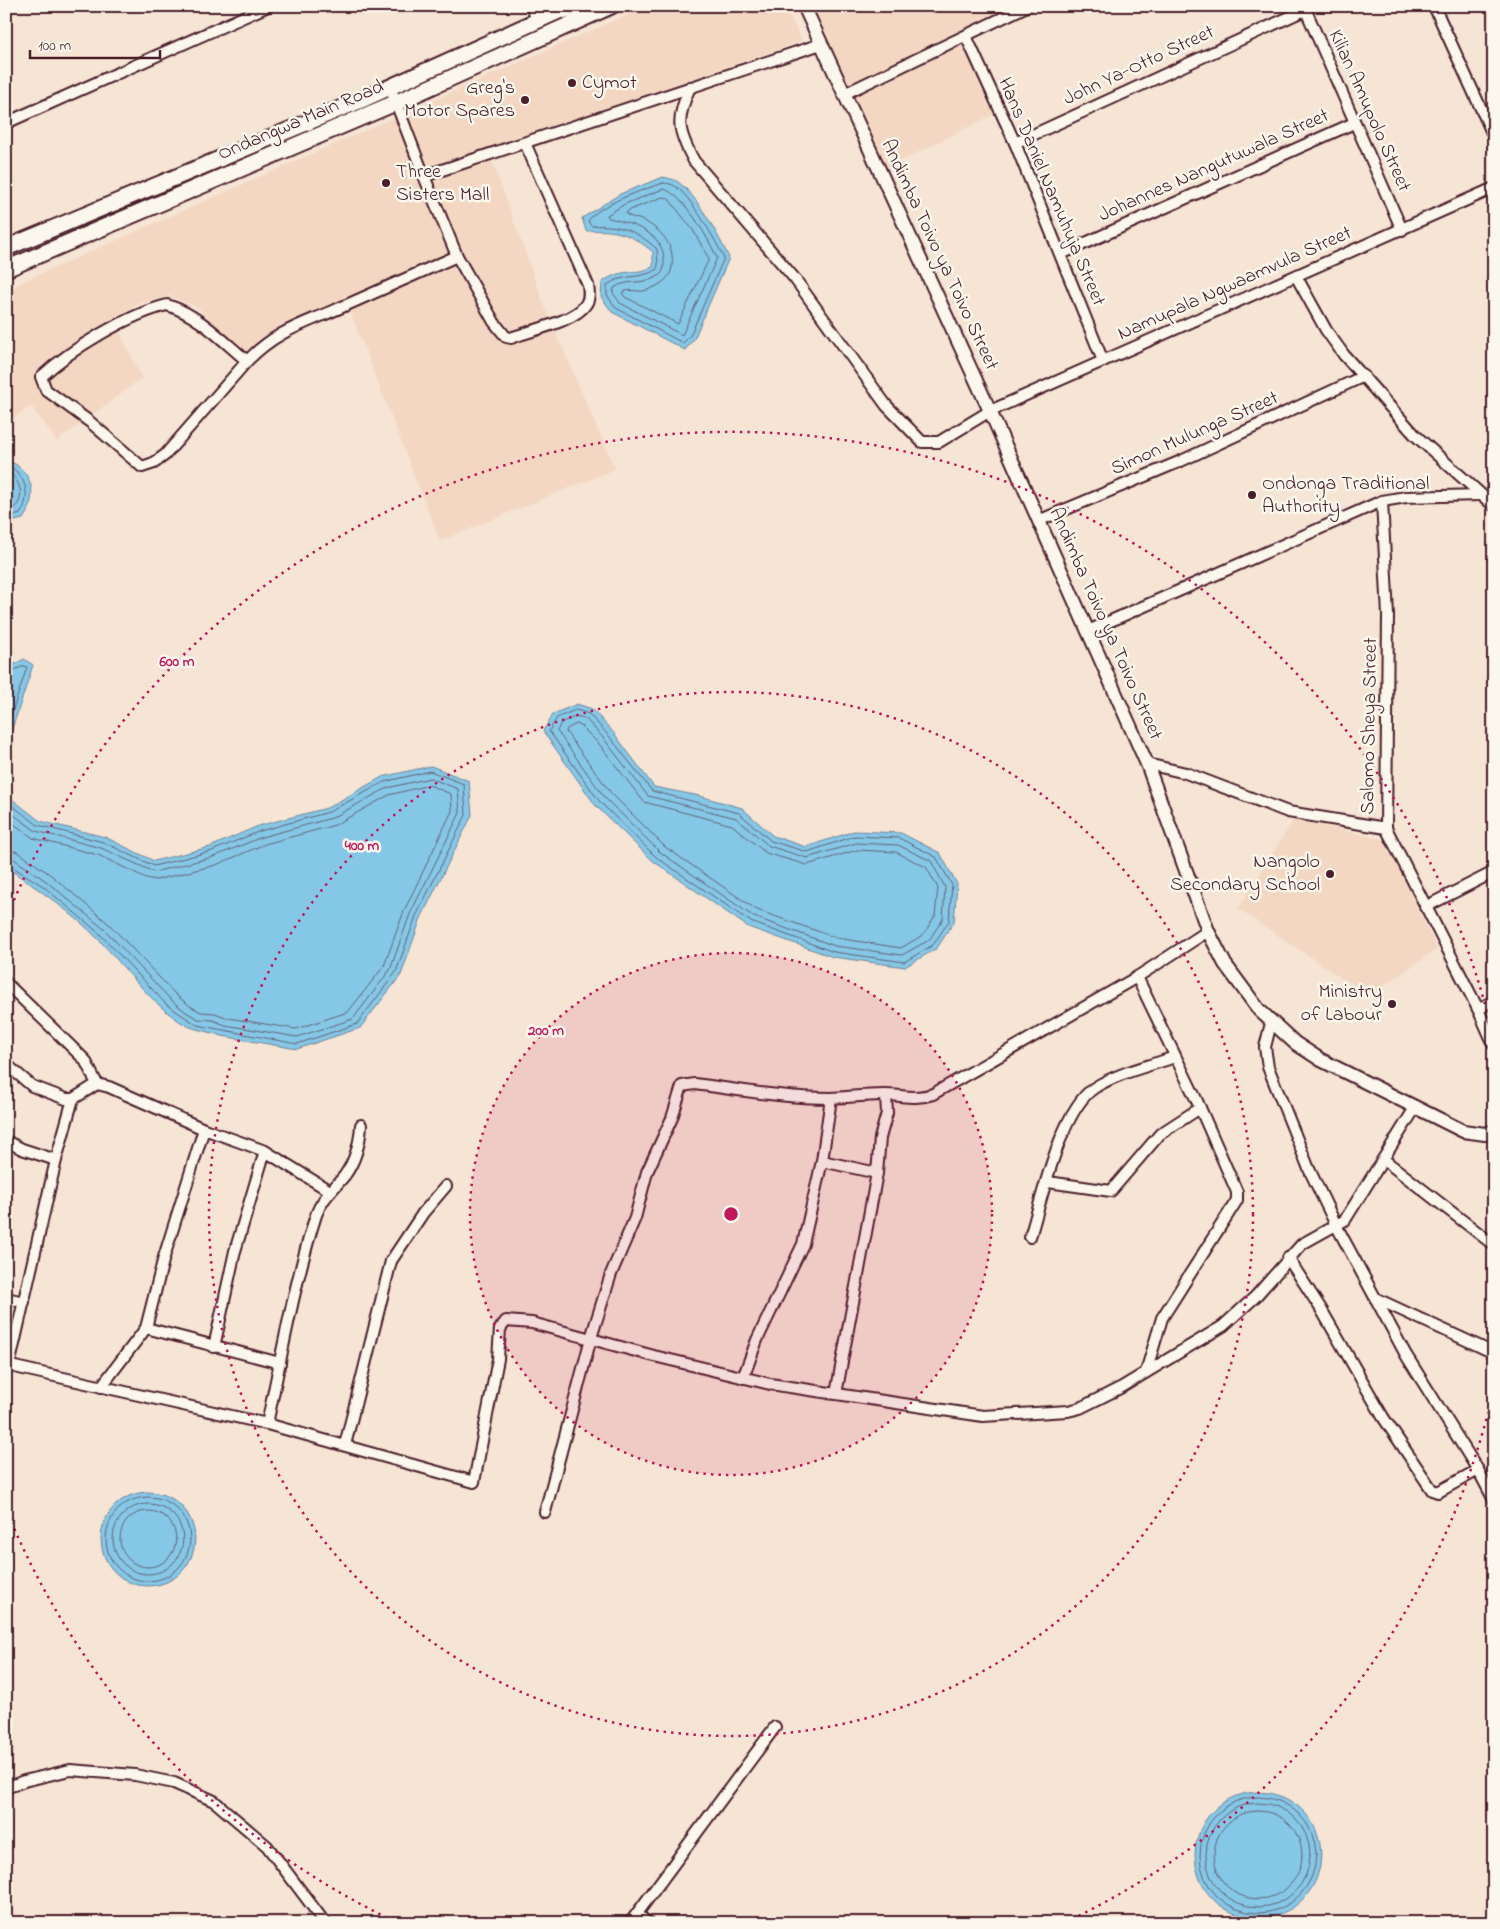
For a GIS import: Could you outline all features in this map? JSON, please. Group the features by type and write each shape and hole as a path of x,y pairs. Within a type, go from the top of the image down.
{"main road":[{"name":"Ondangwa Main Road","path":"6,248 390,87 570,6"},
{"name":"Ondangwa Main Road","path":"6,269 395,103 611,6"}],"street":[{"path":"6,123 268,6"},
{"path":"531,6 538,21 584,6"},
{"name":"Andimba Toivo ya Toivo Street","path":"804,6 990,411 1147,764 1208,931 1225,964 1250,999 1272,1023 1295,1043 1321,1060 1463,1131 1485,1134 1494,1131"},
{"path":"844,94 1027,6"},
{"path":"1434,6 1494,137"},
{"name":"Kilian Amupolo Street","path":"1305,8 1402,230"},
{"name":"John Ya-Otto Street","path":"1015,143 1305,8"},
{"name":"Hans Daniel Namuhuja Street","path":"966,36 1015,143 1061,254 1102,361"},
{"path":"424,176 525,144 821,44"},
{"path":"390,87 457,256 494,322 506,337 511,338 570,317 586,304 589,295 588,285 525,144"},
{"name":"Namupala Ngwaamvula Street","path":"690,87 680,110 679,120 681,138 694,161 795,280 886,405 922,442 939,442 990,411 1494,188"},
{"name":"Johannes Nangutuwala Street","path":"1061,254 1354,123"},
{"path":"247,361 203,323 182,310 167,305 144,311 58,361 41,377 46,390 90,422 142,466 146,467 165,455 261,347 299,324 457,256"},
{"path":"1296,276 1330,336 1344,355 1414,435 1494,506"},
{"name":"Simon Mulunga Street","path":"1038,521 1181,460 1364,376"},
{"path":"1088,631 1382,501 1406,497 1480,495"},
{"name":"Salomo Sheya Street","path":"1382,501 1388,625 1386,828 1424,907 1478,1009 1494,1045"},
{"path":"1147,764 1186,773 1288,812 1386,828"},
{"path":"1424,907 1494,872"},
{"path":"545,1512 591,1338 611,1274 635,1218 643,1184 669,1127 682,1086 694,1084 775,1095 831,1098 886,1095 912,1099 933,1094 1137,977 1208,931"},
{"path":"1137,977 1200,1108 1237,1192 1237,1200 1162,1318 1146,1372"},
{"path":"6,983 85,1060 97,1084"},
{"path":"1478,1009 1494,1001"},
{"path":"1272,1023 1265,1047 1268,1067 1309,1169 1336,1226 1406,1355 1493,1497"},
{"path":"1030,1236 1068,1119 1084,1096 1101,1084 1176,1057"},
{"path":"6,1064 32,1086 66,1099 73,1099 97,1084 109,1087 204,1129 265,1151 330,1191"},
{"path":"836,1394 877,1173 880,1138 887,1113 886,1095"},
{"path":"743,1378 757,1340 803,1244 822,1161 831,1098"},
{"path":"73,1099 56,1160 8,1365 267,1424 474,1482 498,1359 502,1324 506,1320 532,1323 743,1378 836,1394 984,1416 1051,1412 1080,1408 1224,1326 1255,1297 1288,1258 1309,1239 1336,1226 1351,1212 1414,1108"},
{"path":"1048,1182 1111,1191 1160,1134 1200,1108"},
{"path":"267,1424 297,1280 317,1214 323,1198 345,1174 353,1160 361,1125"},
{"path":"102,1387 146,1328 164,1257 204,1129"},
{"path":"6,1140 22,1149 56,1160"},
{"path":"214,1347 235,1251 265,1151"},
{"path":"1383,1159 1494,1245"},
{"path":"822,1161 877,1173"},
{"path":"345,1445 391,1260 423,1213 446,1186"},
{"path":"1288,1258 1321,1309 1382,1417 1432,1490 1438,1492 1478,1470"},
{"path":"6,1298 24,1302"},
{"path":"1376,1298 1494,1353"},
{"path":"146,1328 280,1363"},
{"path":"630,1923 775,1727"},
{"path":"6,1788 24,1781 70,1770 135,1775 174,1783 214,1801 267,1846 325,1923"},
{"path":"637,1914 648,1923"}],"shaded area":[{"path":"647,6 785,6 802,41 488,150 547,313 615,469 440,541 346,301 290,324 245,355 197,307 170,296 141,303 113,319 142,378 57,441 31,406 6,423 6,292 22,282"},
{"path":"804,6 1027,6 966,37 1000,111 881,171"},
{"name":"Nangolo Secondary School","path":"1294,819 1385,840 1437,949 1369,996 1238,909"}],"water":[{"path":"663,177 678,182 693,197 714,229 729,258 694,339 685,350 612,312 601,297 602,282 610,277 653,267 653,252 630,236 606,231 586,231 582,218 620,194"},
{"path":"6,459 22,470 31,484 32,493 28,510 23,519 6,523"},
{"path":"24,659 33,665 6,753 6,669"},
{"path":"577,704 592,709 613,732 654,787 700,796 742,808 773,836 806,847 854,831 901,833 940,853 957,884 954,922 937,948 905,967 833,957 748,927 653,861 596,806 543,731 553,714"},
{"path":"431,766 469,781 472,815 421,918 401,975 360,1028 297,1049 222,1036 190,1027 179,1021 147,994 99,940 78,920 6,867 6,782 8,796 40,821 105,837 154,861 210,847 258,826 327,808 382,777"},
{"path":"148,1492 166,1496 181,1506 191,1521 195,1539 191,1557 181,1572 166,1582 148,1586 130,1582 115,1572 105,1557 101,1539 105,1521 115,1506 130,1496"},
{"path":"1258,1792 1282,1797 1303,1810 1316,1831 1321,1855 1316,1879 1303,1900 1282,1913 1258,1918 1234,1913 1213,1900 1200,1879 1195,1855 1200,1831 1213,1810 1234,1797"}],"place":[{"name":"Cymot","path":"572,83"},
{"name":"Greg's Motor Spares","path":"525,100"},
{"name":"Three Sisters Mall","path":"386,183"},
{"name":"Ondonga Traditional Authority","path":"1252,495"},
{"name":"Nangolo Secondary School","path":"1330,874"},
{"name":"Ministry of Labour","path":"1392,1004"}]}
